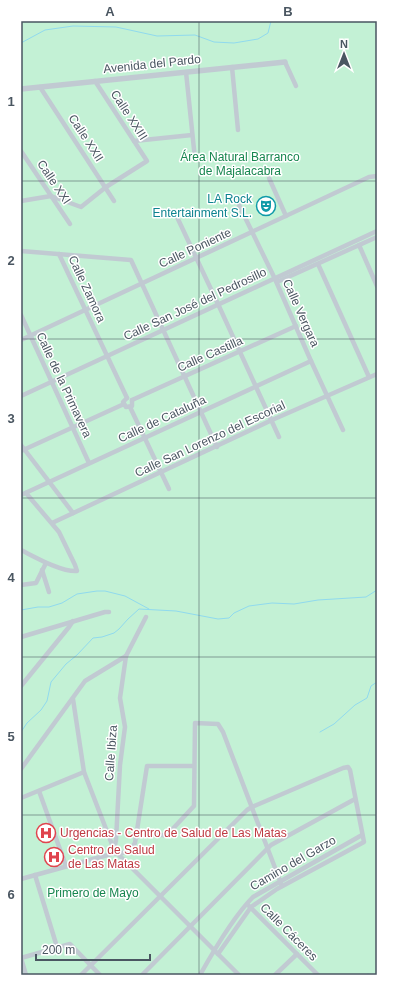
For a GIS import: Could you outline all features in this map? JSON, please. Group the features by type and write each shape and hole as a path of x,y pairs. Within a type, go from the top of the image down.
{"street":[{"name":"Avenida del Pardo","path":"21,88 285,62"},
{"path":"285,62 296,86"},
{"path":"232,67 238,130"},
{"path":"186,72 195,158"},
{"name":"Calle XXIII","path":"95,81 147,160 106,187"},
{"name":"Calle XXII","path":"40,87 106,187 114,202"},
{"path":"134,141 192,135"},
{"name":"Calle XXI","path":"21,151 70,224"},
{"name":"Calle Poniente","path":"21,340 369,177 377,176"},
{"path":"269,178 286,216"},
{"path":"21,201 51,196 81,207 106,187"},
{"name":"Calle Vergara","path":"239,205 276,280 343,430"},
{"path":"176,217 279,437"},
{"name":"Calle San José del Pedrosillo","path":"276,280 377,231"},
{"name":"Calle San José del Pedrosillo","path":"21,396 218,304 318,264 377,236"},
{"path":"358,245 377,286"},
{"path":"21,252 131,260 217,447"},
{"name":"Calle Zamora","path":"59,254 127,398"},
{"path":"318,264 370,377"},
{"name":"Calle de la Primavera","path":"21,315 89,463"},
{"name":"Calle Castilla","path":"132,400 296,326"},
{"name":"Calle de Cataluña","path":"21,495 311,361"},
{"name":"Calle San Lorenzo del Escorial","path":"52,523 272,420 377,374"},
{"path":"73,513 22,448 73,428 124,404 124,400 127,398 132,400 133,404 130,407"},
{"path":"124,404 126,407 130,407 169,489"},
{"path":"21,550 46,563 72,572 76,571 75,565 59,532 26,493"},
{"path":"21,585 36,583 46,563"},
{"path":"42,570 49,592"},
{"path":"21,637 109,612"},
{"name":"Calle Ibiza","path":"113,846 116,840 120,765 125,727 120,698 126,656 146,617"},
{"path":"21,686 73,621"},
{"path":"21,769 85,681 126,656"},
{"path":"73,699 84,772 116,854 239,975"},
{"path":"136,838 142,832 155,833 162,836 167,835 194,806 194,724 215,723 220,726 223,732 282,886"},
{"path":"21,879 66,866 130,851 136,838 147,766 194,766"},
{"path":"81,975 252,807 348,767 350,770 362,836"},
{"path":"21,798 84,772"},
{"path":"39,791 66,866"},
{"path":"142,975 267,848 355,799"},
{"name":"Camino del Garzo","path":"200,975 214,951 253,896 362,836 364,842 282,886 256,902 218,954"},
{"path":"35,875 57,947"},
{"name":"Calle Cáceres","path":"246,904 251,907 318,975"},
{"path":"26,975 21,958 70,944 100,975"},
{"path":"275,975 297,954"}],"green space":[{"path":"21,21 377,21 377,975 21,975"}],"waterway":[{"path":"21,43 45,30 73,26 116,27 157,36 195,35 214,42 234,43 258,39 268,33 271,21"},
{"path":"21,732 47,701 51,682 66,664 93,638 114,633 139,609 176,611 218,619 229,618 234,613 249,606 272,603 294,604 318,600 366,597 377,590"},
{"path":"21,610 49,607 62,603 77,594 97,591 105,591 125,596 149,609"},
{"path":"320,732 334,724 355,705 367,698 371,686 377,682"}],"place":[{"name":"LA Rock Entertainment S.L.","path":"266,206"},
{"name":"Urgencias - Centro de Salud de Las Matas","path":"46,833"},
{"name":"Centro de Salud de Las Matas","path":"54,857"}],"park label":[{"name":"Área Natural Barranco de Majalacabra","path":"240,164"},
{"name":"Primero de Mayo","path":"93,893"}]}
